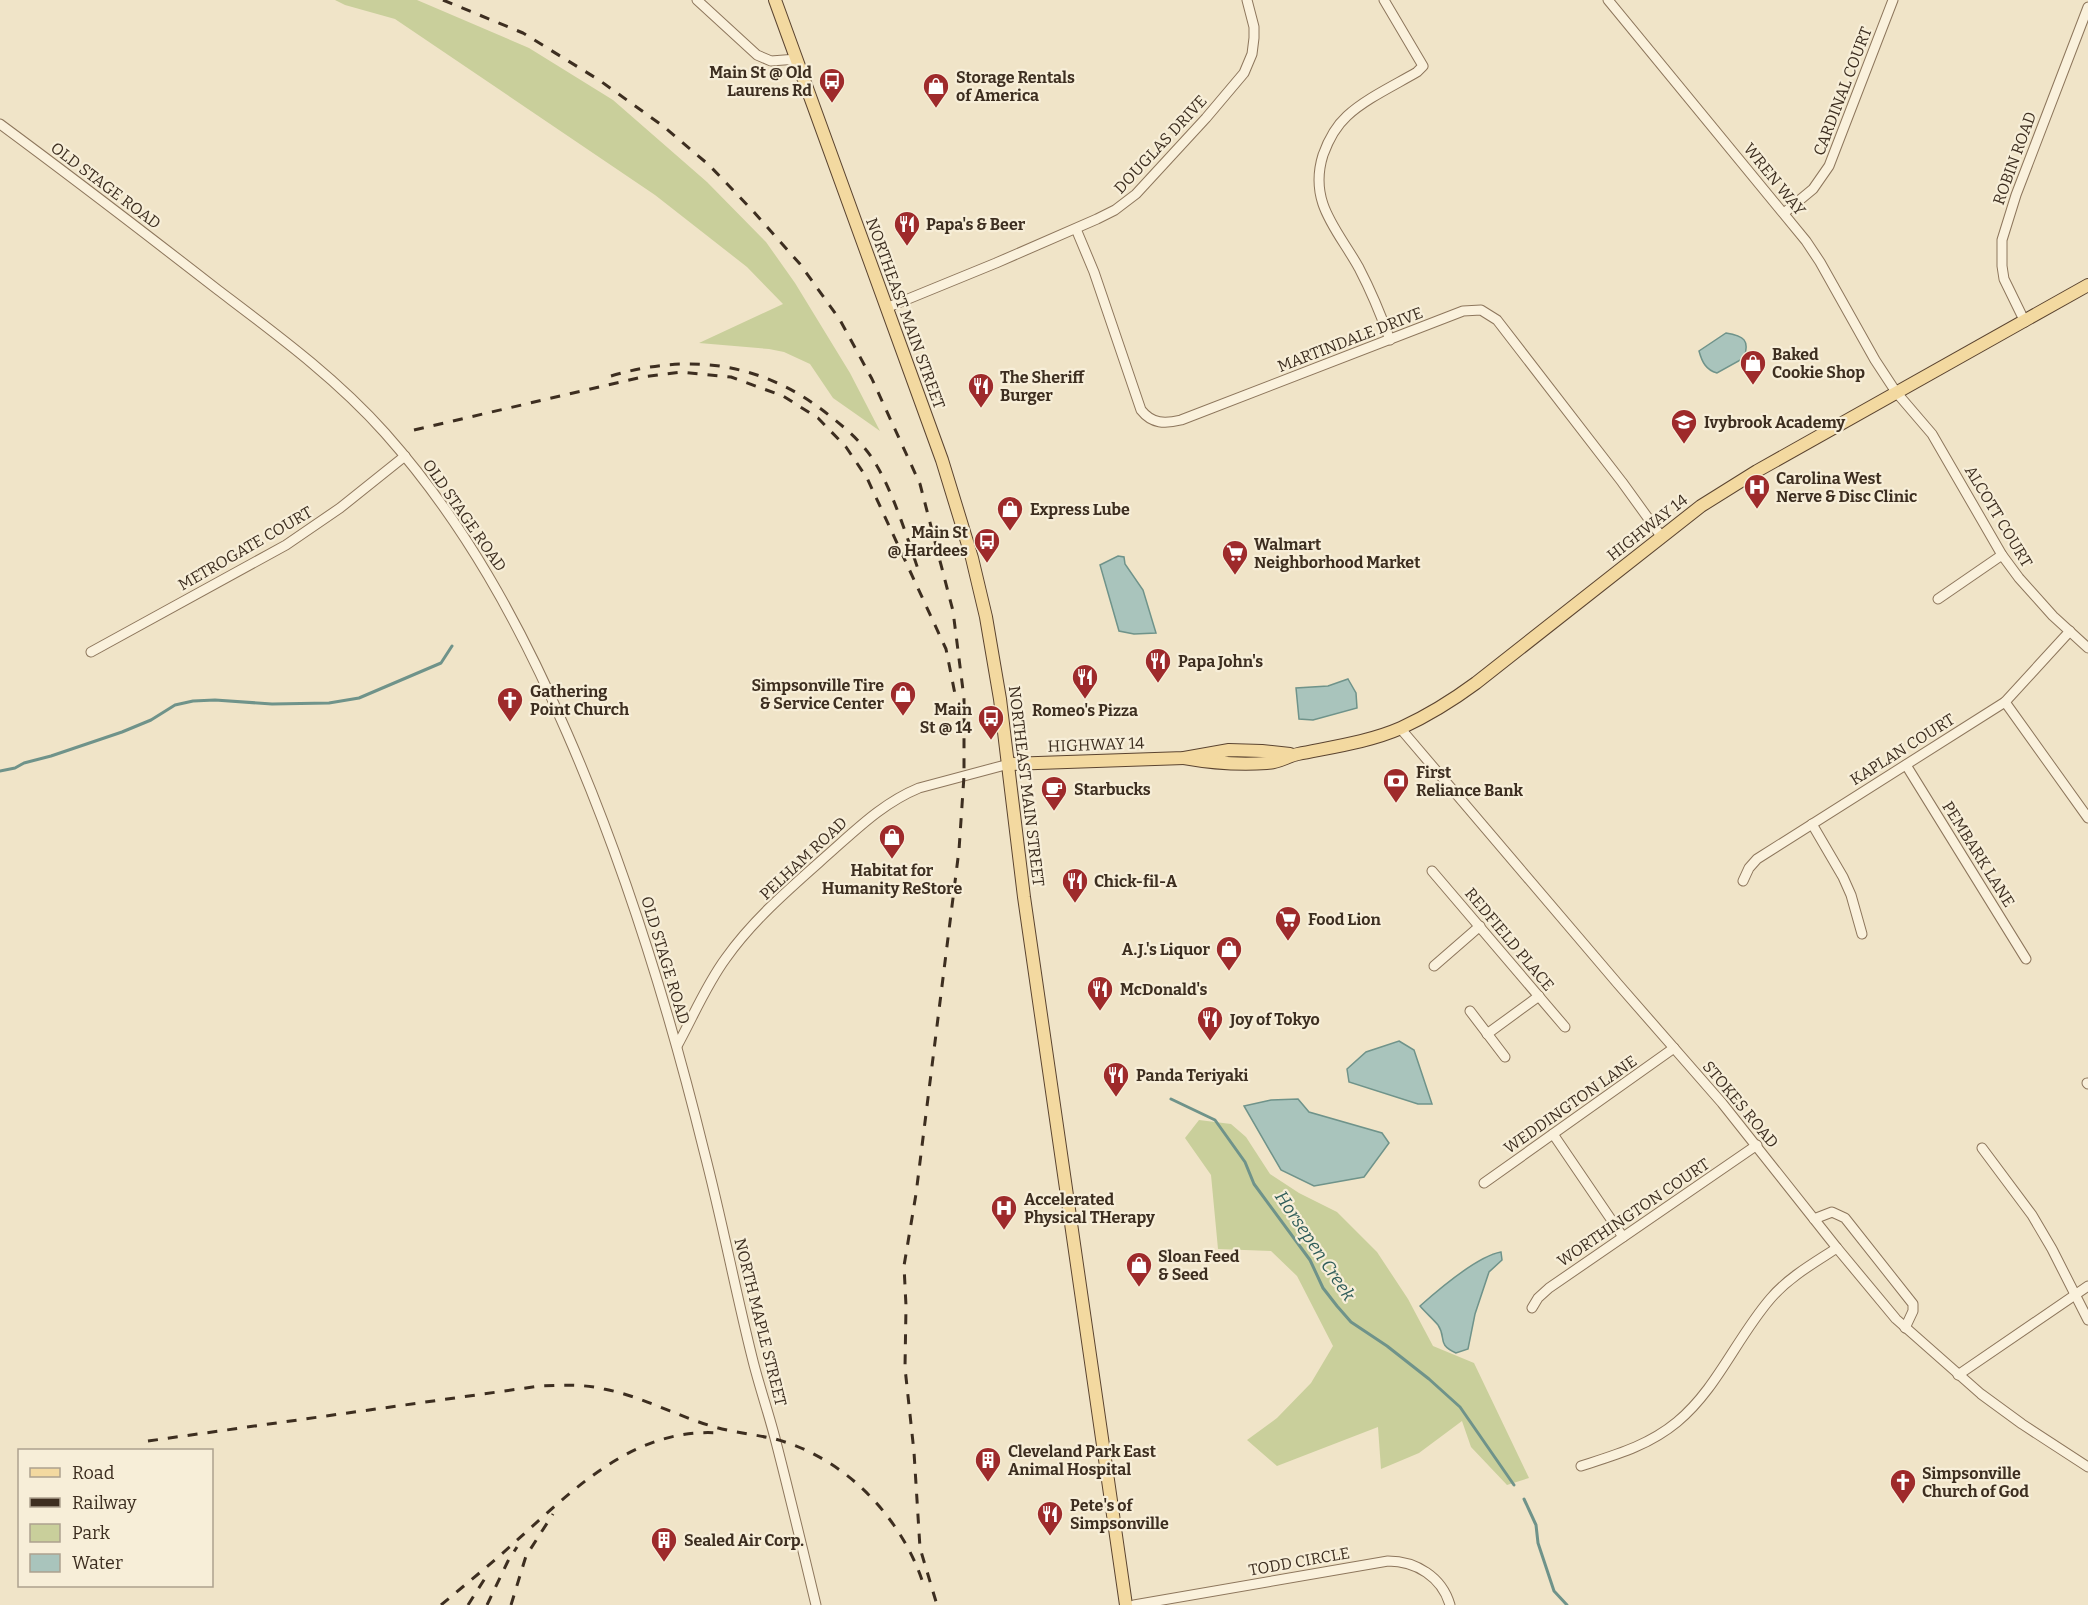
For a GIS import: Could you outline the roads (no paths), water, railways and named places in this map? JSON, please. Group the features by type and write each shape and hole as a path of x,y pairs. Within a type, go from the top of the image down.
{"main road":[{"name":"NORTHEAST MAIN STREET","path":"776,0 939,452 972,558 996,672 1024,897 1126,1605"},
{"name":"HIGHWAY 14","path":"1009,764 1184,758 1215,763 1270,764 1294,755 1344,745 1400,728 1446,704 1476,683 1701,506 1757,471 2088,285"}],"street":[{"path":"697,0 757,55 771,61 797,59"},
{"name":"DOUGLAS DRIVE","path":"886,308 1076,229 1115,210 1136,195 1244,73 1252,54 1254,38 1254,27 1247,0"},
{"path":"1384,0 1423,66 1417,72 1354,110 1340,124 1325,150 1318,183 1325,211 1366,281 1390,339"},
{"name":"CARDINAL COURT","path":"1784,213 1813,189 1829,166 1893,0"},
{"name":"WREN WAY","path":"1612,1 1784,213 1820,262 1875,360 1896,392"},
{"name":"ROBIN ROAD","path":"2025,322 2004,279 2002,240 2016,195 2088,7"},
{"name":"OLD STAGE ROAD","path":"0,124 308,360 365,411 434,491 491,578 520,631 581,765 639,921 677,1047"},
{"name":"MARTINDALE DRIVE","path":"1076,229 1094,272 1141,410 1155,422 1181,420 1469,310 1481,310 1494,318 1622,482 1661,536"},
{"name":"ALCOTT COURT","path":"1896,392 1932,434 2002,555 2019,578 2088,648"},
{"name":"METROGATE COURT","path":"91,652 286,545 333,513 405,456"},
{"path":"1938,599 2002,555"},
{"name":"KAPLAN COURT","path":"1743,881 1749,868 1757,859 1845,801 2005,702 2070,631"},
{"path":"2005,702 2088,818"},
{"name":"STOKES ROAD","path":"1400,728 1757,1145 1880,1302 1905,1328 1958,1375 2022,1424 2088,1467"},
{"name":"PELHAM ROAD","path":"677,1047 717,971 746,933 858,827 890,803 910,792 1009,764"},
{"name":"PEMBARK LANE","path":"1906,765 2026,959"},
{"path":"1812,824 1843,877 1862,934"},
{"name":"REDFIELD PLACE","path":"1432,871 1565,1027"},
{"path":"1434,966 1480,926"},
{"path":"1487,1034 1539,996"},
{"path":"1470,1011 1504,1057"},
{"name":"NORTH MAPLE STREET","path":"677,1047 706,1156 753,1362 776,1439 816,1605"},
{"name":"WEDDINGTON LANE","path":"1484,1184 1674,1048"},
{"path":"1552,1134 1623,1237"},
{"name":"WORTHINGTON COURT","path":"1532,1308 1538,1298 1549,1288 1757,1145"},
{"path":"1982,1148 2032,1215 2088,1320"},
{"path":"1814,1219 1832,1212 1845,1218 1913,1304 1913,1311 1905,1328"},
{"path":"1581,1466 1639,1446 1678,1422 1700,1400 1759,1312 1772,1297 1800,1272 1837,1248"},
{"path":"1958,1375 2088,1286"},
{"name":"TODD CIRCLE","path":"1134,1605 1388,1561 1411,1564 1427,1572 1443,1588 1450,1605"}],"water":[{"path":"1726,333 1741,337 1746,343 1746,352 1744,358 1717,373 1705,365 1699,351"},
{"path":"1118,556 1124,557 1125,564 1143,590 1156,633 1134,634 1119,631 1100,565"},
{"path":"1348,679 1356,693 1357,708 1313,720 1299,719 1296,688 1328,686"},
{"path":"1399,1041 1414,1050 1432,1104 1418,1104 1349,1082 1347,1069 1366,1052"},
{"path":"1298,1099 1309,1112 1382,1133 1389,1143 1364,1177 1314,1186 1281,1170 1244,1106 1271,1100"},
{"path":"1501,1252 1502,1260 1489,1272 1475,1314 1468,1349 1456,1353 1446,1347 1438,1325 1420,1306 1470,1267"}],"waterway":[{"path":"0,771 122,732 151,720 175,705 193,701 215,700 272,704 329,703 359,698 441,663 452,646"},
{"name":"Horsepen Creek","path":"1171,1099 1215,1120 1245,1162 1254,1184 1310,1260 1323,1288 1337,1306 1351,1322 1387,1346 1460,1407 1514,1485"},
{"name":"Horsepen Creek","path":"1524,1499 1536,1525 1538,1543 1554,1591 1567,1605"}],"railway":[{"path":"443,0 523,33 599,80 663,126 709,165 800,264 840,320 872,379 920,484 953,611 964,698 964,776 959,850 916,1194 904,1266 905,1368 914,1452 920,1548 937,1605"},
{"path":"611,376 670,365 698,364 726,367 780,384 805,398 850,433 873,459 895,504 919,572"},
{"path":"414,430 642,377 681,372 731,377 783,396 818,418 846,447 867,478 946,649 956,699"},
{"path":"148,1441 540,1386 596,1387 631,1396 695,1421 775,1439 823,1459 845,1474 883,1511 899,1533 922,1580"},
{"path":"441,1605 559,1502 607,1466 632,1451 659,1440 688,1434 719,1433"},
{"path":"511,1605 526,1556 553,1514"},
{"path":"487,1605 517,1547"},
{"path":"468,1605 489,1572"}],"place":[{"name":"Main St @ Old Laurens Rd","path":"832,104"},
{"name":"Storage Rentals of America","path":"936,109"},
{"name":"Papa's & Beer","path":"907,247"},
{"name":"Baked Cookie Shop","path":"1753,386"},
{"name":"The Sheriff Burger","path":"981,409"},
{"name":"Ivybrook Academy","path":"1684,445"},
{"name":"Carolina West Nerve & Disc Clinic","path":"1757,510"},
{"name":"Express Lube","path":"1010,532"},
{"name":"Main St @ Hardees","path":"987,564"},
{"name":"Walmart Neighborhood Market","path":"1235,576"},
{"name":"Papa John's","path":"1158,684"},
{"name":"Romeo's Pizza","path":"1085,700"},
{"name":"Simpsonville Tire & Service Center","path":"903,717"},
{"name":"Gathering Point Church","path":"510,723"},
{"name":"Main St @ 14","path":"991,741"},
{"name":"First Reliance Bank","path":"1396,804"},
{"name":"Starbucks","path":"1054,812"},
{"name":"Habitat for Humanity ReStore","path":"892,860"},
{"name":"Chick-fil-A","path":"1075,904"},
{"name":"Food Lion","path":"1288,942"},
{"name":"A.J.'s Liquor","path":"1229,972"},
{"name":"McDonald's","path":"1100,1012"},
{"name":"Joy of Tokyo","path":"1210,1042"},
{"name":"Panda Teriyaki","path":"1116,1098"},
{"name":"Accelerated Physical THerapy","path":"1004,1231"},
{"name":"Sloan Feed & Seed","path":"1139,1288"},
{"name":"Cleveland Park East Animal Hospital","path":"988,1483"},
{"name":"Simpsonville Church of God","path":"1903,1505"},
{"name":"Pete's of Simpsonville","path":"1050,1537"},
{"name":"Sealed Air Corp.","path":"664,1563"}]}
